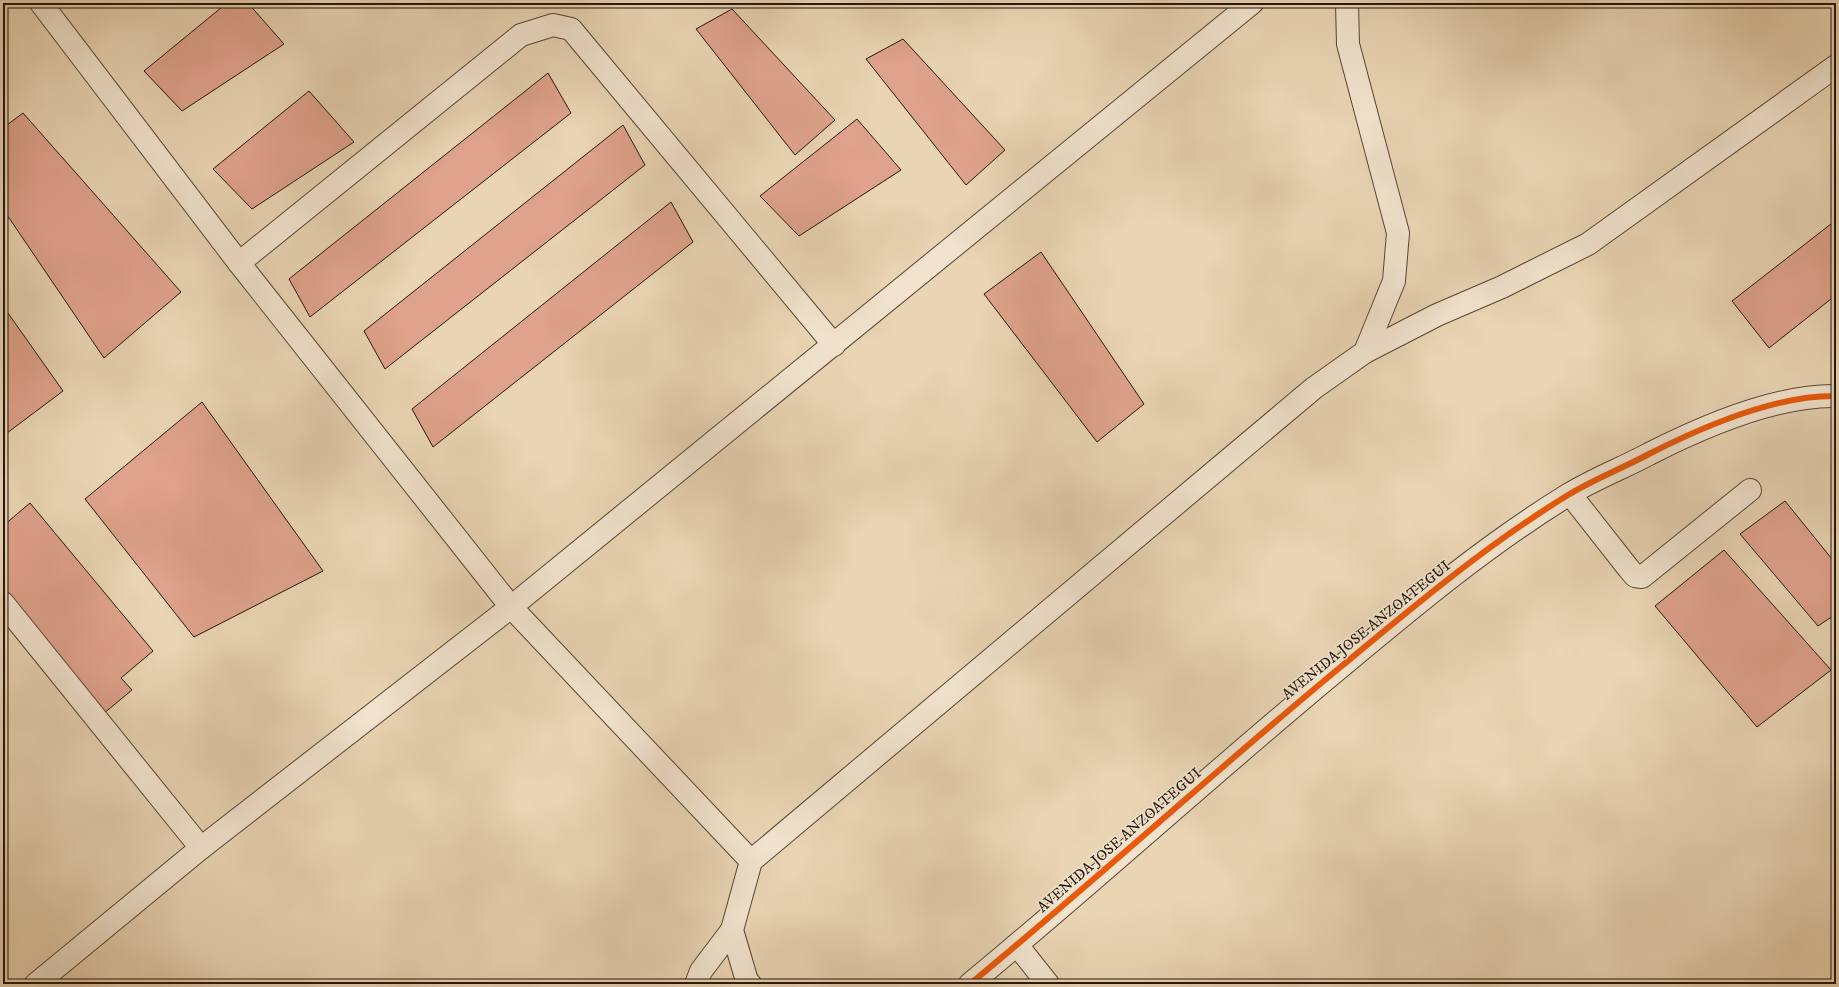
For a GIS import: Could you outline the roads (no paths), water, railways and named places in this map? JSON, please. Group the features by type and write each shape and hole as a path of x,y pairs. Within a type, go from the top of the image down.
{"street":[{"path":"40,3 239,263 511,607 751,861"},
{"path":"36,984 201,848 511,607 1252,3"},
{"path":"1347,3 1348,44 1398,233 1394,281 1365,352"},
{"path":"239,263 521,34 553,25 571,29 834,344"},
{"path":"696,984 701,971 732,930 751,861 1314,388 1365,352 1437,315 1502,287 1588,244 1836,66"},
{"name":"AVENIDA JOSE ANZOATEGUI","path":"970,984 1366,645 1478,557 1570,494 1692,432 1770,406 1814,396 1836,396"},
{"path":"1570,494 1635,576 1642,577 1750,490"},
{"path":"3,603 201,848"},
{"path":"732,930 747,980 750,984"},
{"path":"1017,945 1048,984"}]}
